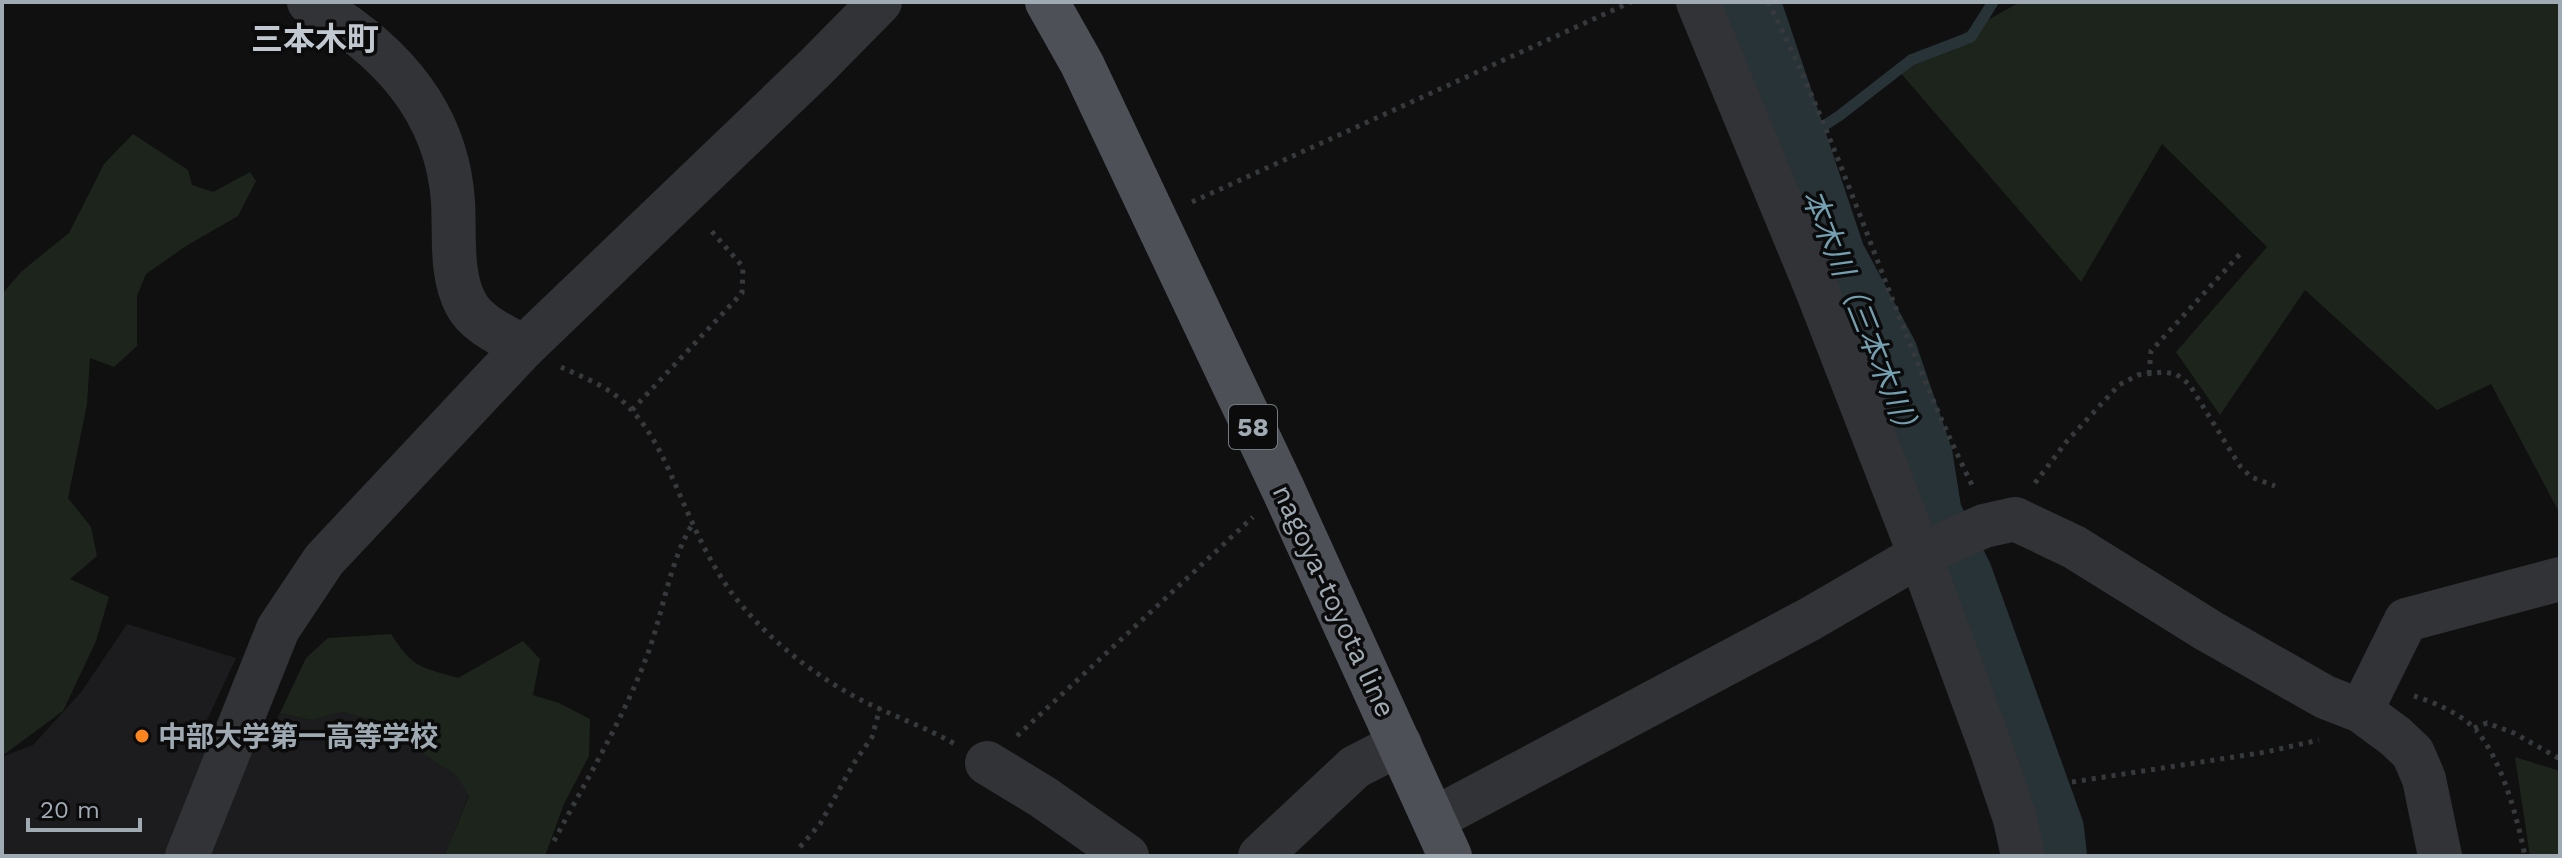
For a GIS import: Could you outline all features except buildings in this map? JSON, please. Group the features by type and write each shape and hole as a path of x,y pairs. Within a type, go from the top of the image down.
{"main road":[{"name":"nagoya-toyota line","path":"1047,2 1082,64 1283,489 1442,837"}],"street":[{"path":"309,2 356,31 406,79 429,116 443,152 453,197 459,289 467,307 483,323 524,347"},
{"path":"187,856 278,629 324,560 524,347 880,2"},
{"path":"1698,2 1817,290 1920,555 1992,751 2015,819 2023,856"},
{"path":"1442,837 1920,555 1997,523 2074,547 2209,631 2325,697 2368,698 2413,753 2424,779 2440,856"},
{"path":"2368,698 2406,620 2560,579"},
{"path":"1260,856 1355,767 1400,744"},
{"path":"987,763 1043,797 1127,856"}],"path":[{"path":"1155,220 1631,2"},
{"path":"1768,2 1814,100 1933,400 1997,523 2023,499 2067,441 2119,385 2138,375 2176,374 2189,384 2240,466 2251,477 2275,486"},
{"path":"632,410 742,293 743,267 682,195"},
{"path":"2149,374 2151,351 2240,254"},
{"path":"524,347 617,396 632,410 660,450 721,580 745,610 794,656 830,682 931,730 987,763 1283,489"},
{"path":"554,841 626,707 663,609 681,542 693,523"},
{"path":"2072,782 2266,752 2348,734 2368,698 2420,698 2474,728 2507,789 2525,856"},
{"path":"800,847 820,824 872,737 880,708"},
{"path":"2474,728 2487,723 2514,733 2560,759"}],"shaded area":[{"path":"2020,2 2560,2 2560,514 2491,384 2437,410 2305,290 2220,415 2176,352 2267,247 2162,144 2081,282 1898,70"},
{"path":"133,134 188,170 192,185 213,192 250,172 256,181 238,216 146,274 137,296 137,346 114,367 90,358 87,404 68,498 91,527 97,556 70,579 109,597 96,641 63,711 2,756 2,294 22,271 69,233 104,164"},
{"name":"中部大学第一高等学校","path":"127,624 236,658 207,720 264,745 280,713 311,720 343,712 396,727 419,752 456,775 469,795 444,856 2,856 2,757 33,745 82,691"},
{"path":"391,634 405,654 418,665 458,678 523,641 540,659 533,695 559,703 590,719 589,756 564,804 545,856 444,856 469,796 456,775 419,752 396,727 343,712 311,720 280,713 306,658 328,638"},
{"path":"2515,757 2560,771 2560,856 2530,856"}],"waterway":[{"name":"本木川（三本木川）","path":"1746,2 1832,258 1884,355 1919,458 1928,515 1959,577 2050,830 2053,856"},
{"path":"1794,145 1839,116 1911,60 1971,37 1993,2"}],"place":[{"name":"中部大学第一高等学校","path":"142,736"}],"district":[{"name":"三本木町","path":"315,39"}]}
